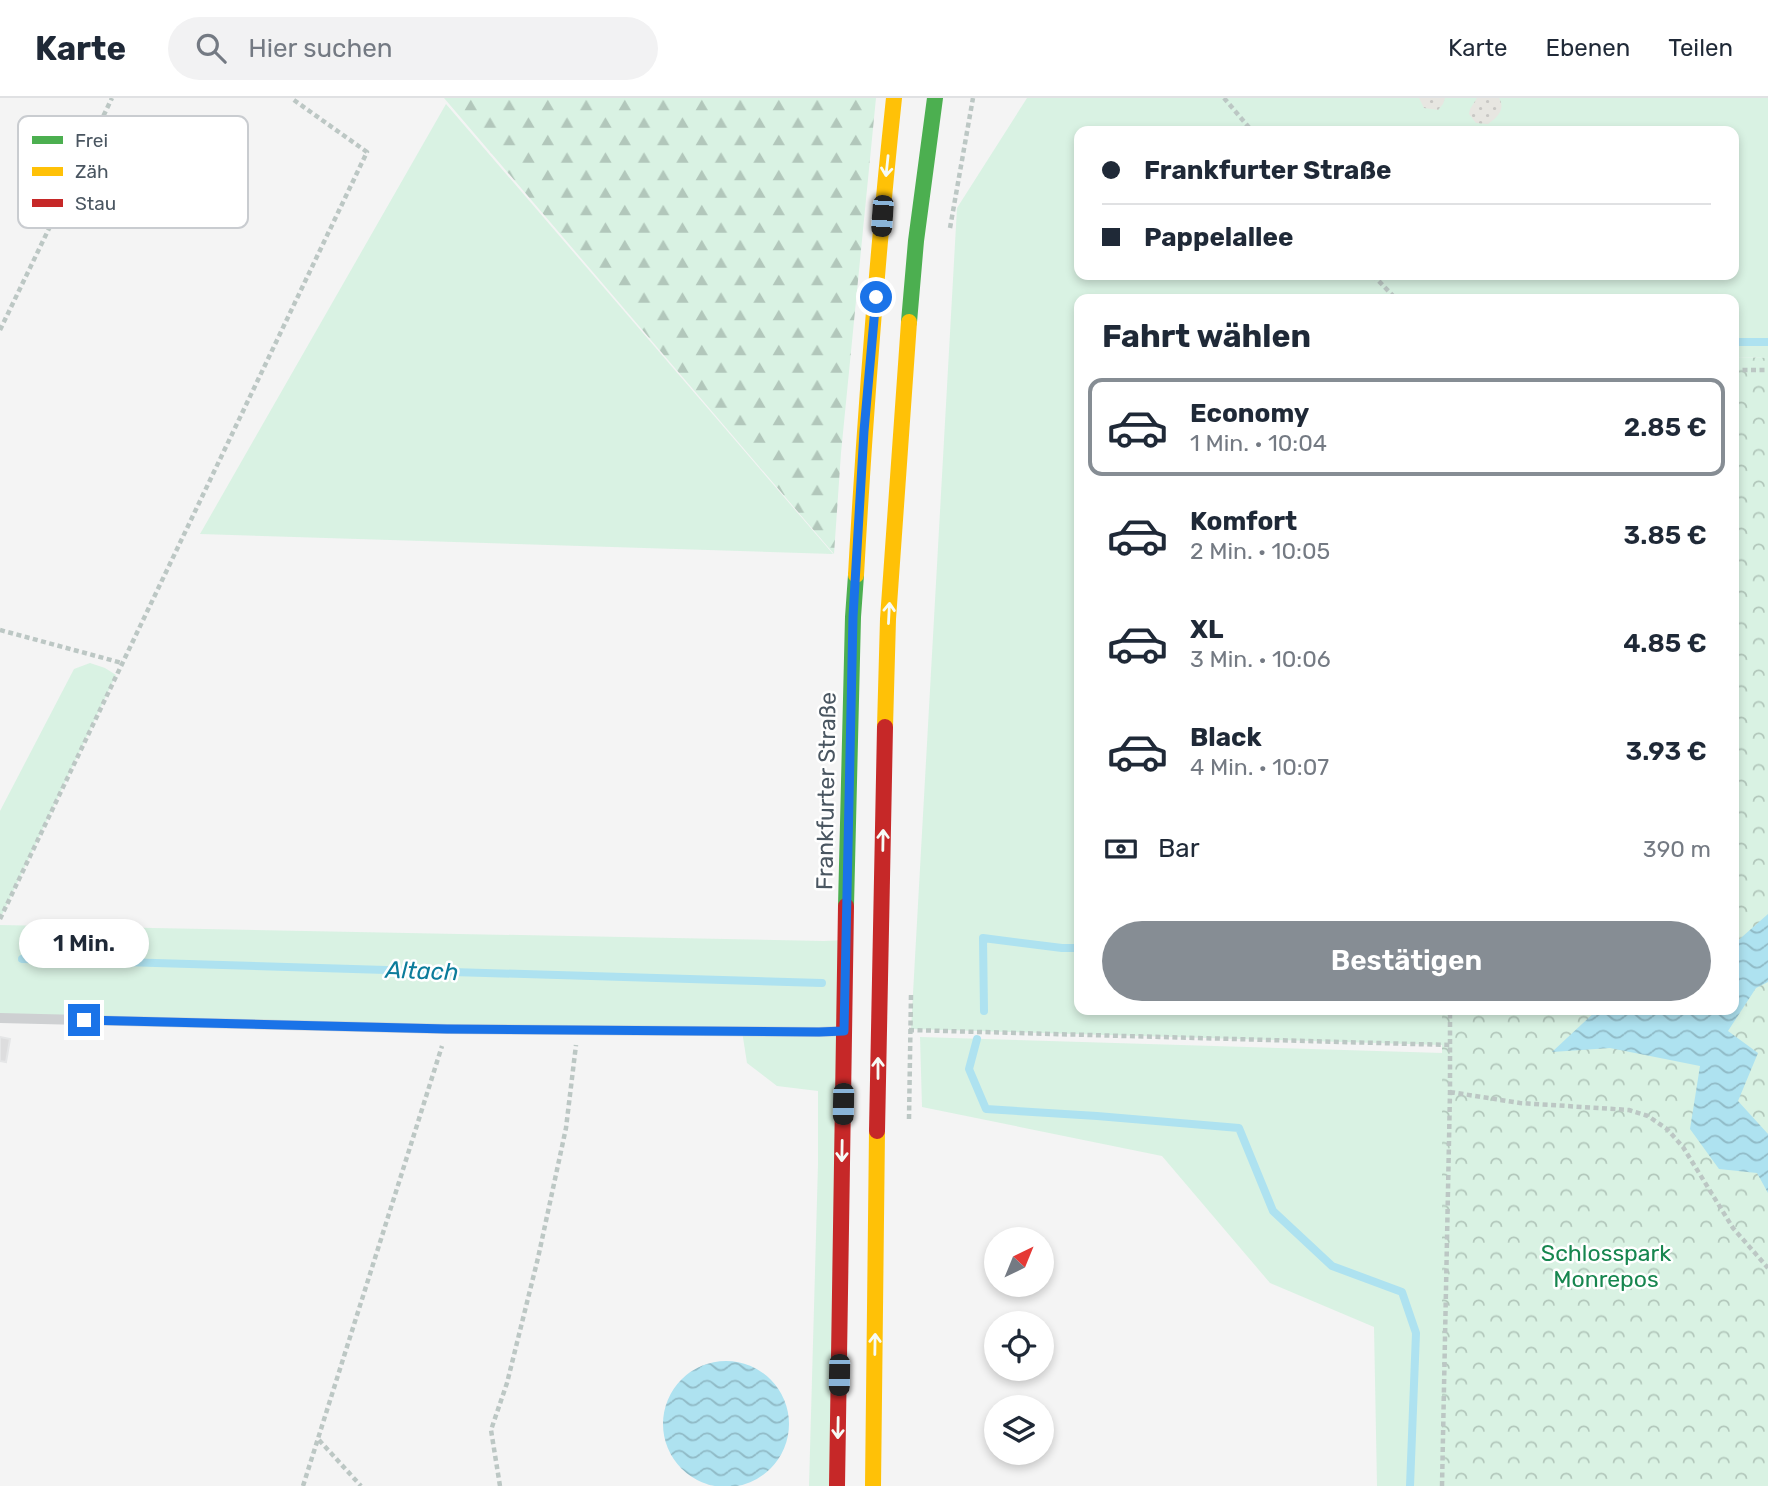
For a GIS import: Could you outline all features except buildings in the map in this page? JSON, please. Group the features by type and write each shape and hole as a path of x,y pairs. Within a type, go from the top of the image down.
{"main road":[{"name":"Frankfurter Straße","path":"837,1486 853,617 867,405 894,98"},
{"path":"873,1486 878,1031 888,619 916,242 935,98"}],"lane":[{"path":"0,1018 447,1029 844,1031"}],"path":[{"path":"103,116 112,98"},
{"path":"0,919 367,152 292,98"},
{"path":"948,237 973,98"},
{"path":"1224,98 1248,126"},
{"path":"0,330 49,228"},
{"path":"1378,280 1391,294"},
{"path":"1739,370 1768,370"},
{"path":"0,630 122,663"},
{"path":"909,1125 911,988"},
{"path":"1442,1486 1450,1015"},
{"path":"303,1486 447,1029"},
{"path":"500,1486 491,1430 507,1383 538,1258 566,1128 578,1030"},
{"path":"911,1030 1450,1045"},
{"path":"1450,1092 1520,1103 1629,1110 1648,1116 1667,1129 1683,1147 1733,1228 1768,1268"},
{"path":"318,1439 361,1486"}],"green space":[{"path":"444,98 876,98 841,453 834,554"},
{"path":"1027,98 1768,98 1768,358 1739,357 1739,294 1074,294 1074,1015 1442,1015 1442,1045 911,1029 957,208"},
{"path":"446,104 833,554 200,534"},
{"name":"Schlosspark Monrepos","path":"1739,357 1768,358 1768,1486 1442,1486 1442,1015 1739,1015"},
{"path":"90,663 116,675 0,919 0,811 74,669"},
{"path":"0,925 845,940 837,1486 809,1486 818,1091 777,1086 747,1063 742,1031 0,1018"},
{"path":"920,1037 1443,1053 1443,1486 1377,1486 1374,1327 1270,1283 1162,1156 922,1107"}],"sand":[{"path":"1419,98 1445,98 1438,110 1424,108"},
{"path":"1477,98 1499,98 1501,102 1500,113 1488,124 1476,123 1469,114"}],"water":[{"path":"1768,914 1768,982 1756,988 1739,1014 1739,940"},
{"path":"1592,1015 1738,1015 1728,1031 1758,1053 1738,1101 1768,1134 1768,1193 1757,1173 1719,1169 1690,1129 1700,1066 1610,1048 1552,1052"},
{"path":"726,1361 750,1366 770,1380 784,1400 789,1424 784,1448 770,1468 750,1482 726,1487 702,1482 682,1468 668,1448 663,1424 668,1400 682,1380 702,1366"}],"waterway":[{"path":"1739,342 1768,342"},
{"path":"984,1011 983,938 1074,948"},
{"name":"Altach","path":"22,959 822,983"},
{"path":"977,1039 969,1069 986,1109 1239,1128 1273,1211 1332,1266 1402,1292 1416,1333 1410,1486"}],"traffic: fast":[{"path":"909,322 916,241 935,98"},
{"path":"846,906 856,575"}],"traffic: slow":[{"path":"856,575 872,336 894,98"},
{"path":"885,727 888,619 909,322"},
{"path":"873,1486 877,1131"}],"traffic: jam":[{"path":"877,1131 885,727"},
{"path":"837,1486 846,906"}],"route":[{"path":"84,1020 447,1029 844,1031 853,617 864,431 876,297"}]}
